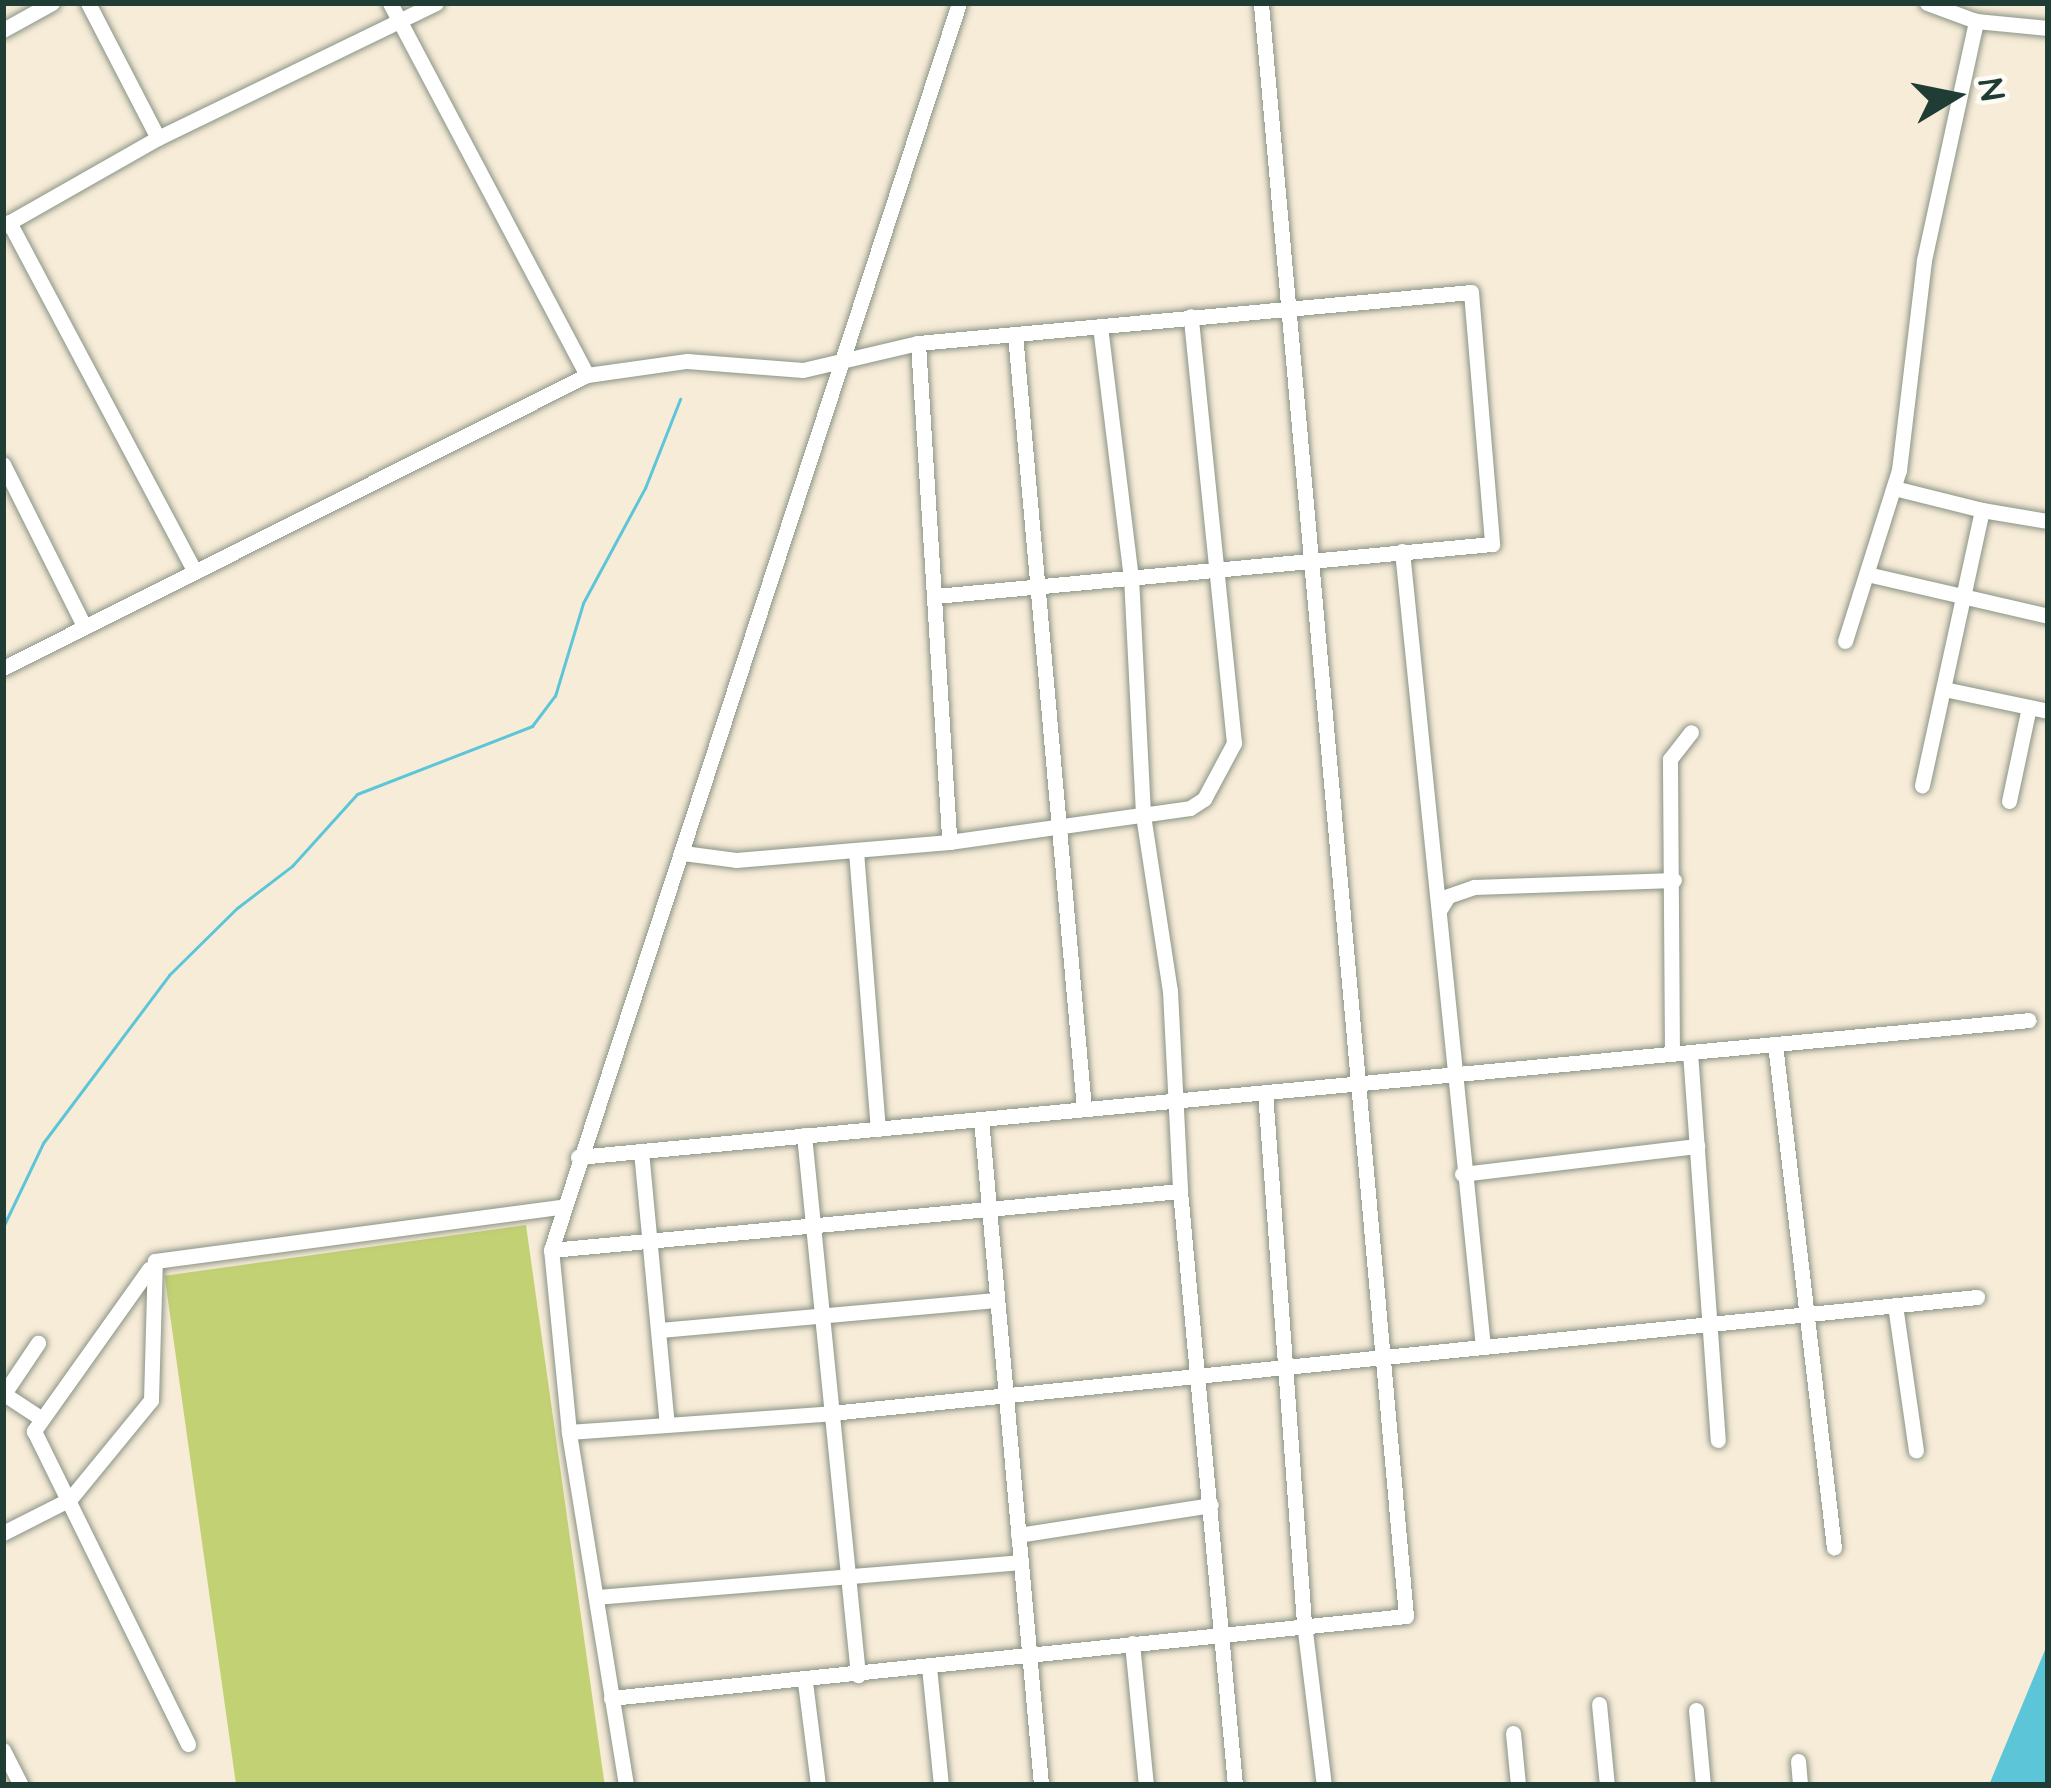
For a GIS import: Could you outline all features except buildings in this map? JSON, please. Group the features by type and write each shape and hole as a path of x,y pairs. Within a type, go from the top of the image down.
{"street":[{"path":"3,30 52,3"},
{"path":"88,3 158,138"},
{"path":"390,3 587,375"},
{"path":"195,572 6,224 158,138 436,3"},
{"path":"626,1785 569,1432 551,1250 560,1208 683,854 958,3"},
{"path":"611,1698 805,1682 1304,1623 1406,1616 1261,3"},
{"path":"1927,3 1976,21 2048,28"},
{"path":"1846,641 1871,575 1894,488 1924,260 1976,21"},
{"path":"3,668 587,375 687,361 803,370 918,343 1286,304 1471,292 1492,544 936,596"},
{"path":"683,854 736,860 949,842 1143,815 1204,799 1234,743 1191,316"},
{"path":"1100,326 1131,577 1143,815 1170,991 1180,1191 1203,1376 1235,1785"},
{"path":"1015,334 1084,1109"},
{"path":"918,343 949,842"},
{"path":"3,464 84,626"},
{"path":"1894,488 2048,521"},
{"path":"1922,786 1982,509"},
{"path":"1402,551 1483,1347"},
{"path":"1871,575 2048,616"},
{"path":"1944,688 2048,711"},
{"path":"2009,801 2029,706"},
{"path":"1672,1053 1670,759 1691,732"},
{"path":"856,851 878,1129"},
{"path":"1440,909 1448,896 1474,886 1674,880"},
{"path":"578,1157 2029,1020"},
{"path":"1775,1044 1834,1548"},
{"path":"1690,1052 1718,1440"},
{"path":"1265,1092 1289,1367 1304,1623 1324,1785"},
{"path":"981,1119 1041,1785"},
{"path":"804,1135 858,1675"},
{"path":"1462,1174 1697,1146"},
{"path":"641,1151 667,1424"},
{"path":"551,1250 989,1214 1180,1191"},
{"path":"188,1744 34,1431 42,1419 150,1267 560,1208"},
{"path":"3,1533 70,1499 151,1400 150,1267"},
{"path":"569,1432 831,1413 1977,1297"},
{"path":"659,1330 997,1300"},
{"path":"1895,1305 1916,1450"},
{"path":"38,1343 3,1394 42,1419"},
{"path":"1018,1535 1211,1505"},
{"path":"596,1597 1021,1562"},
{"path":"1132,1643 1146,1785"},
{"path":"929,1667 941,1785"},
{"path":"805,1682 818,1785"},
{"path":"1599,1704 1607,1785"},
{"path":"1696,1710 1703,1785"},
{"path":"1513,1733 1518,1785"},
{"path":"3,1750 21,1785"},
{"path":"1798,1760 1800,1785"}],"green space":[{"path":"526,1225 605,1785 236,1785 165,1276"}],"water":[{"path":"2045,1650 2048,1785 1989,1785"}],"waterway":[{"path":"3,1227 43,1143 169,975 237,908 292,866 357,794 532,726 555,696 583,603 645,488 680,399"}]}
